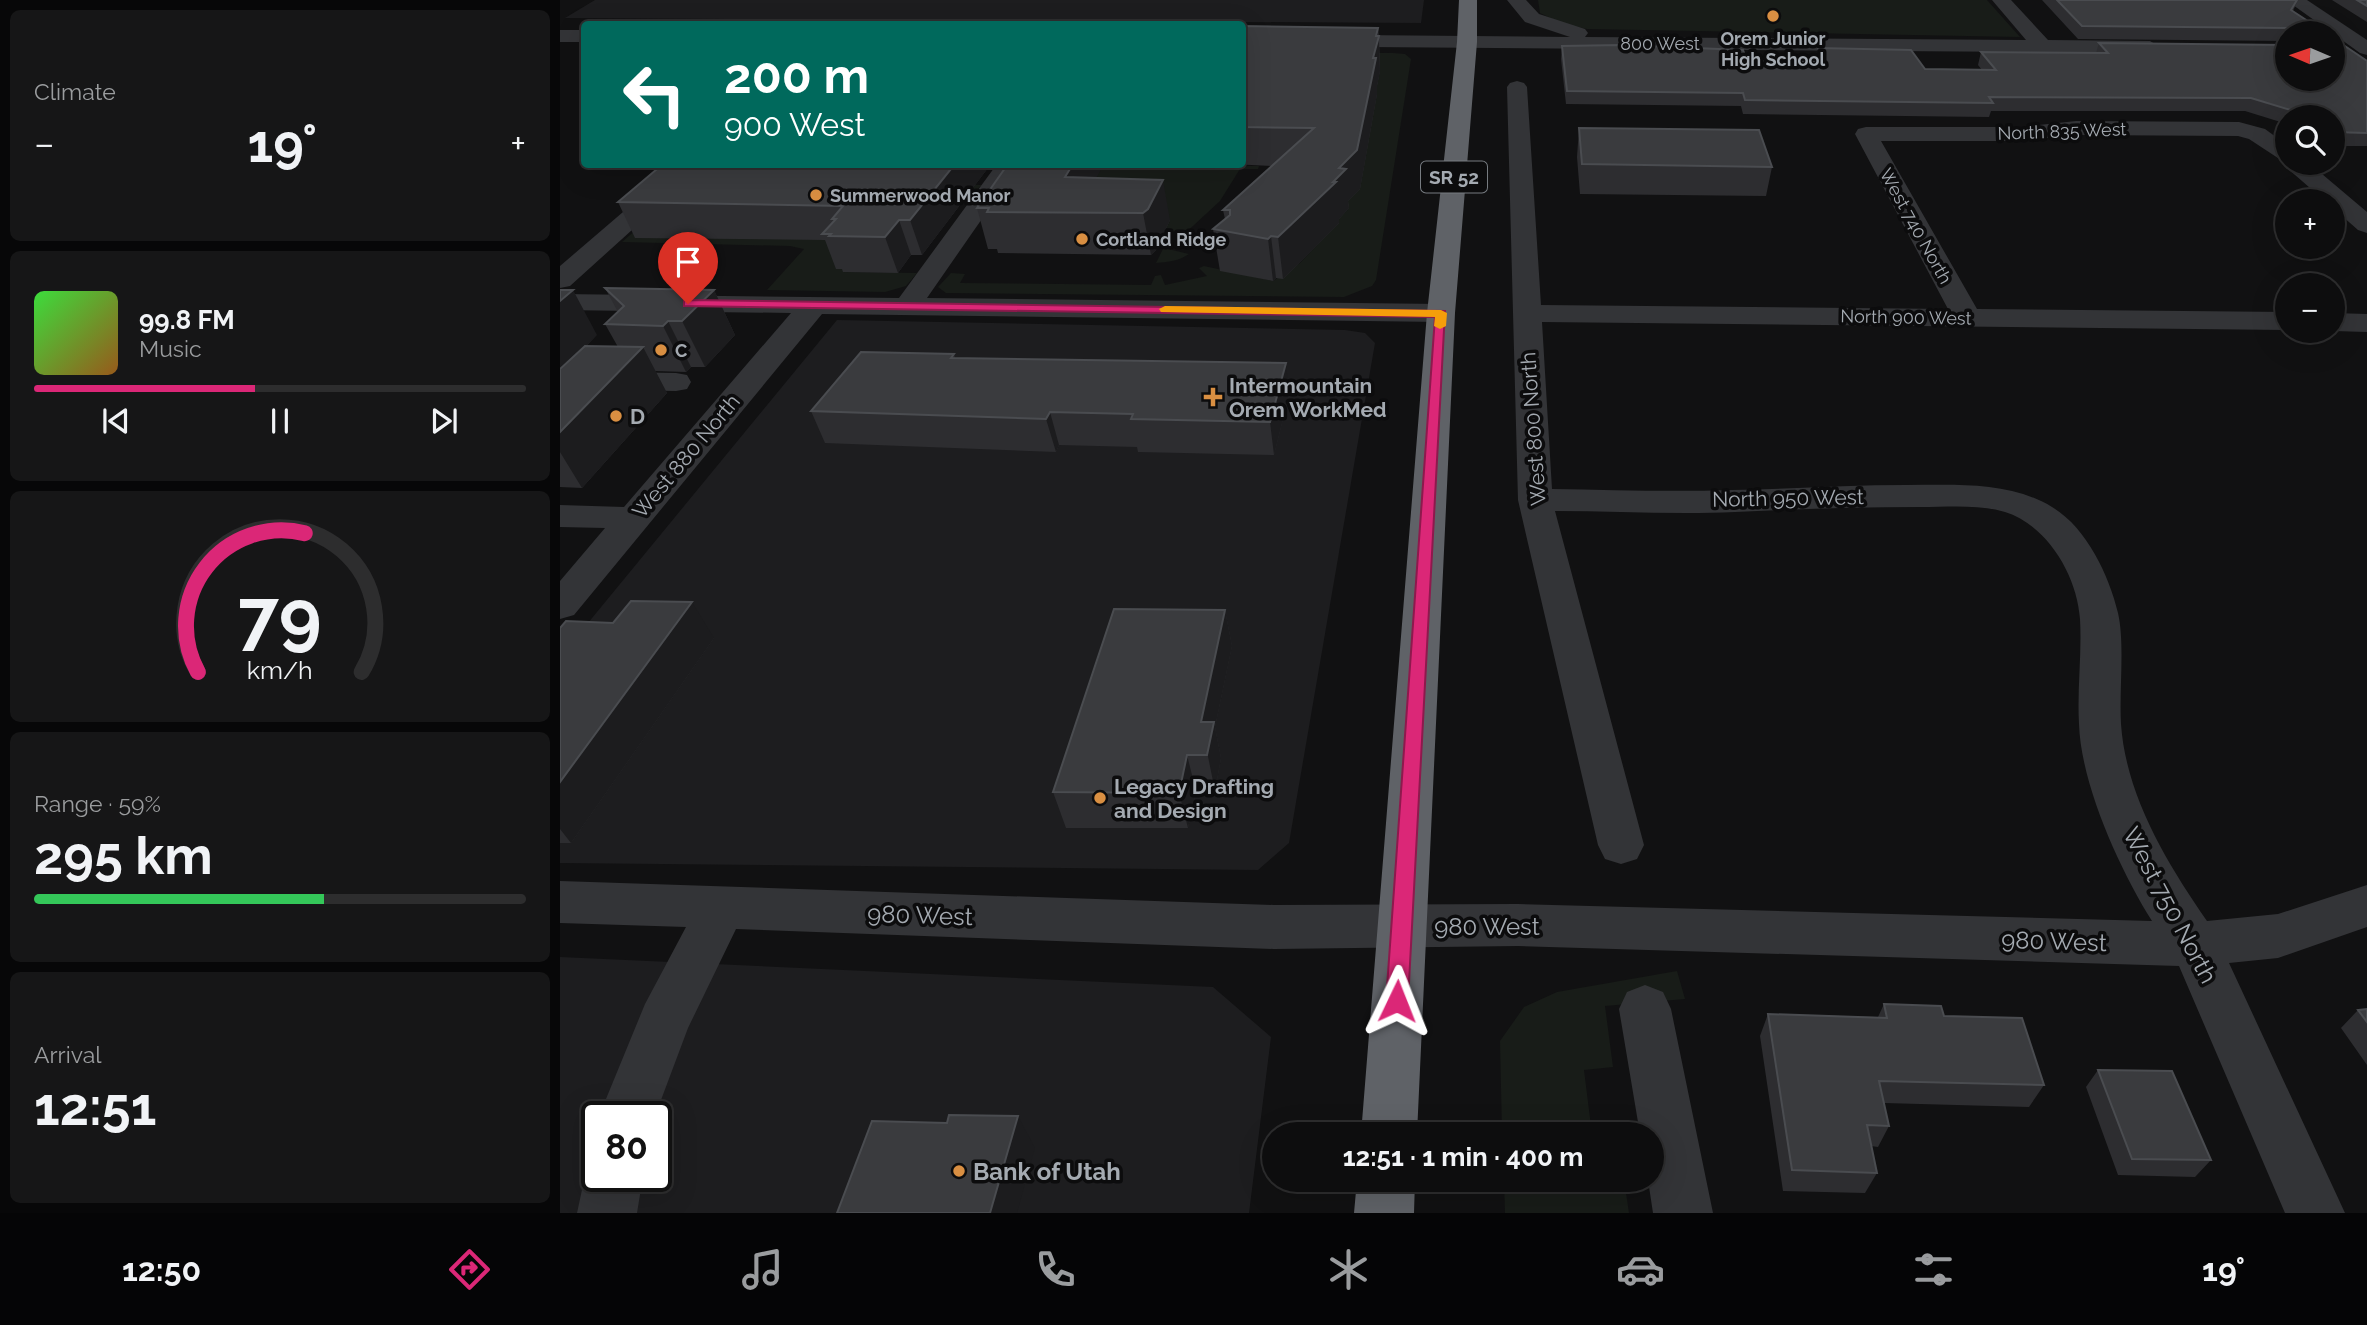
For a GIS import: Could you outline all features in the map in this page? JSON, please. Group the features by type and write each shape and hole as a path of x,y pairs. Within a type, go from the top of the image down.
{"highway":[{"name":"SR 52","path":"1390,1122 1441,313 1467,42 1468,0"},
{"path":"1384,1213 1385,1192"}],"street":[{"path":"1516,0 1532,18 1614,42"},
{"path":"2001,0 2042,46"},
{"path":"2295,0 2367,49"},
{"path":"560,36 581,36"},
{"name":"800 West","path":"1246,40 2165,47"},
{"path":"2345,49 2367,49"},
{"name":"West 800 North","path":"1517,87 1535,500 1621,845"},
{"name":"North 835 West","path":"1866,134 2020,134 2103,128 2239,129 2257,134 2275,147"},
{"name":"West 740 North","path":"1866,134 1967,317"},
{"path":"560,280 689,168"},
{"path":"907,306 1006,168"},
{"path":"2309,175 2367,225"},
{"path":"560,302 1441,313"},
{"name":"West 880 North","path":"560,606 813,306"},
{"name":"North 900 West","path":"1525,313 2275,321"},
{"path":"2345,322 2367,323"},
{"path":"560,380 676,382"},
{"path":"577,406 603,380"},
{"name":"North 950 West","path":"1535,500 1732,501 1815,496 1970,496 2012,502 2039,514"},
{"name":"West 750 North","path":"2039,514 2057,528 2074,552 2096,602 2101,643 2099,727 2114,794 2157,887 2195,944 2315,1213"},
{"path":"560,516 634,517"},
{"name":"980 West","path":"560,902 1274,927 1518,925 2195,944 2278,936 2367,906"},
{"path":"633,1101 664,1021 722,908"},
{"path":"1645,1009 1683,1213"},
{"path":"607,1213 611,1192"}],"shaded area":[{"path":"595,0 1424,0 1421,23 565,18"},
{"name":"Orem Junior High School","path":"1538,0 1987,0 2020,37 1587,29 1563,24 1540,13"},
{"path":"1246,52 1393,53 1405,54 1411,59 1376,280 1372,286 1344,297 946,293 938,287 951,273 965,274 960,283 1151,285 1155,276 1161,275 1165,285 1207,276 1199,268 1204,266 1273,281 1300,263 1338,223 1380,71"},
{"path":"1259,166 1258,169 1240,169 1220,201 1168,249 1189,254 1169,262 1156,263 1173,229 1018,202 1089,168"},
{"path":"707,168 743,168 907,183 982,185 970,196 905,195 836,269 844,269 844,272 917,273 906,286 885,292 767,290 804,249 790,246 622,242"},
{"path":"837,320 1345,330 1365,333 1375,343 1289,843 1258,870 560,863 560,657"},
{"path":"560,957 1213,987 1271,1037 1249,1213 560,1213"},
{"path":"1677,971 1685,999 1605,1006 1613,1067 1584,1070 1590,1122 1502,1122 1500,1041 1524,1007 1557,992"},
{"path":"1504,1192 1626,1192 1629,1213 1505,1213"}],"building":[{"path":"2057,0 2297,0 2291,10 2308,21 2275,21 2275,28 2082,26"},
{"path":"1246,26 1378,28 1376,36 1379,36 1373,58 1376,58 1357,150 1339,168 1346,169 1333,182 1336,182 1278,237 1271,236 1268,239 1213,229 1230,215 1230,210 1223,210 1314,128 1246,127"},
{"path":"2099,43 2275,45 2275,91 2345,91 2345,46 2367,61 2367,133 2345,132 2345,105 2275,105 2251,98 1989,97 1993,103 1745,100 1743,93 1567,91 1562,46 1621,45 1743,50 1747,61 1821,62 1819,60 1824,60 1818,48 1911,50 1925,69 1996,70 1981,52 2108,53"},
{"path":"1579,128 1759,130 1772,167 1582,164"},
{"path":"658,168 952,168 910,220 899,220 885,237 822,234 836,219 832,219 843,206 618,202"},
{"path":"1005,168 1071,168 1065,177 1163,180 1148,209 1143,213 987,212 989,208 977,208"},
{"path":"605,288 714,290 682,321 668,321 663,326 605,324 624,306"},
{"path":"560,290 573,290 560,301"},
{"path":"585,346 643,347 560,432 560,369"},
{"path":"861,352 954,354 951,358 1286,363 1270,422 1131,419 1133,414 1050,412 1046,419 811,411"},
{"path":"631,601 692,602 560,782 560,628 566,621 613,623"},
{"path":"1114,609 1225,610 1201,722 1214,722 1207,755 1187,755 1179,793 1053,792"},
{"path":"1884,1004 1941,1006 1944,1016 2022,1018 2044,1085 1879,1081 1889,1126 1867,1125 1877,1173 1792,1170 1768,1014 1887,1018"},
{"path":"2367,1009 2367,1022 2358,1010"},
{"path":"2098,1070 2172,1071 2211,1160 2132,1159"},
{"path":"949,1115 1018,1116 990,1213 837,1213 872,1121 947,1123"}],"slow traffic":[{"path":"1165,309 1441,313 1440,326"}],"place":[{"name":"Orem Junior High School","path":"1773,16"},
{"name":"Summerwood Manor","path":"816,195"},
{"name":"Cortland Ridge","path":"1082,239"},
{"name":"C","path":"661,350"},
{"name":"Intermountain Orem WorkMed","path":"1213,397"},
{"name":"D","path":"616,416"},
{"name":"Legacy Drafting and Design","path":"1100,798"},
{"name":"Bank of Utah","path":"959,1171"}],"route":[{"path":"688,304 1441,313 1397,1001"}]}
